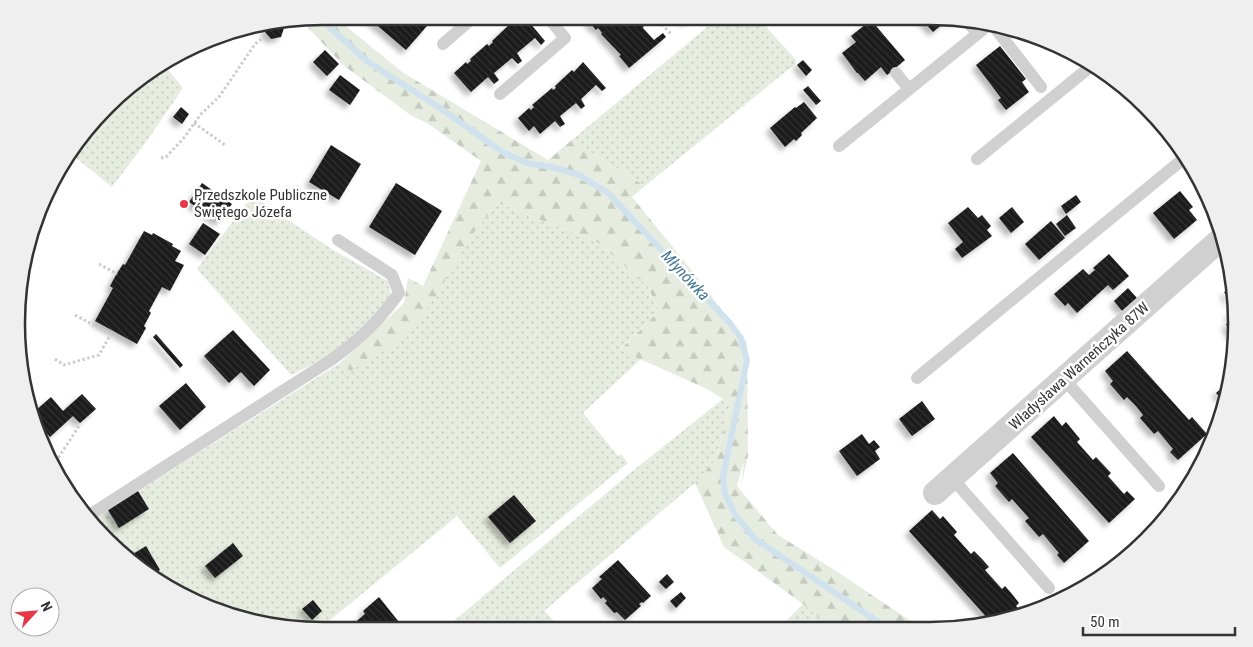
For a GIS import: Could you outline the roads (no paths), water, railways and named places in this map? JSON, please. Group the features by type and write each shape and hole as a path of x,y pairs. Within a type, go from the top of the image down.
{"street":[{"name":"Władysława Warneńczyka 87W","path":"943,486 1217,243"}],"lane":[{"path":"443,44 465,25"},
{"path":"500,94 565,38 554,25"},
{"path":"839,146 982,30"},
{"path":"999,33 1041,87"},
{"path":"977,160 1086,69"},
{"path":"896,73 909,89"},
{"path":"917,378 1180,161"},
{"path":"93,513 331,360 352,345 382,316 399,293 392,275 338,240"},
{"path":"1064,379 1159,486"},
{"path":"943,486 1049,588"}],"waterway":[{"name":"Młynówka","path":"327,25 368,62 440,108 504,153 527,163 552,167 579,175 608,193 729,322 741,338 747,360 723,477 725,494 736,516 755,539 878,622"}],"place":[{"name":"Przedszkole Publiczne Świętego Józefa","path":"184,204"}]}
